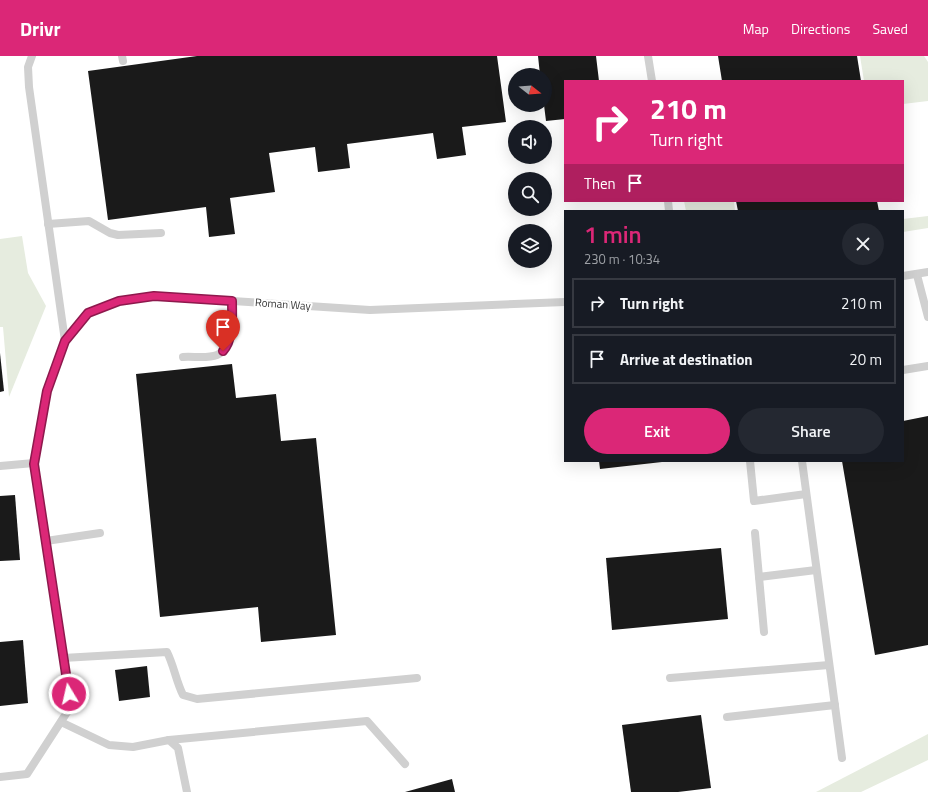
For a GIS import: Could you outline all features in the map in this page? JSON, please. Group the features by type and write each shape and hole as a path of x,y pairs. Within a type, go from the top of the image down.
{"lane":[{"path":"32,56 28,67 29,87 65,341"},
{"path":"648,56 652,80"},
{"path":"48,224 89,221 110,234 161,233"},
{"path":"904,276 928,272"},
{"path":"917,275 928,317"},
{"name":"Roman Way","path":"0,777 27,774 71,706 34,464 47,391 65,341 88,313 119,301 154,296 370,310 564,302"},
{"path":"183,357 212,356 220,353 225,348 231,332 232,301"},
{"path":"904,370 928,366"},
{"path":"750,462 754,501 806,494"},
{"path":"802,462 842,758"},
{"path":"0,466 34,464"},
{"path":"46,541 100,533"},
{"path":"755,533 764,632"},
{"path":"759,577 816,570"},
{"path":"63,658 167,652 172,663 176,680 183,695 197,699 417,678"},
{"path":"670,678 829,665"},
{"path":"727,717 834,705"},
{"path":"60,722 109,745 133,747 169,740 367,721 405,764"},
{"path":"169,740 178,748 187,792"}],"shaded area":[{"path":"860,56 924,56 928,62 928,101 904,104 904,80 864,80"},
{"path":"684,202 734,202 735,210 686,210"},
{"path":"928,216 928,228 904,232 904,219"},
{"path":"22,236 28,273 46,306 9,397 3,327 0,327 0,239"},
{"path":"928,734 928,760 861,792 816,792"}],"building":[{"path":"197,56 497,56 506,122 462,127 466,155 437,159 433,133 347,144 350,168 318,172 315,147 269,153 275,192 230,198 235,234 209,237 206,207 108,220 88,71"},
{"path":"538,56 596,56 599,80 564,80 564,119 546,120 545,112 552,112 552,68 539,68"},
{"path":"718,56 857,56 861,80 722,80"},
{"path":"736,202 877,202 879,210 738,210"},
{"path":"0,353 4,391 0,392"},
{"path":"232,364 236,398 276,394 281,441 316,438 336,635 261,642 258,607 160,617 136,374"},
{"path":"928,416 928,645 875,655 842,462 904,462 904,421"},
{"path":"599,462 662,462 600,469"},
{"path":"15,495 20,560 0,561 0,496"},
{"path":"721,548 728,619 612,630 606,558"},
{"path":"23,640 28,703 0,706 0,642"},
{"path":"147,666 150,697 119,701 115,670"},
{"path":"701,715 711,788 678,792 631,792 622,725"},
{"path":"452,779 455,792 405,792"}],"route":[{"path":"69,694 34,464 47,391 65,341 88,313 119,301 154,296 232,301 231,332 228,344 223,351"}]}
